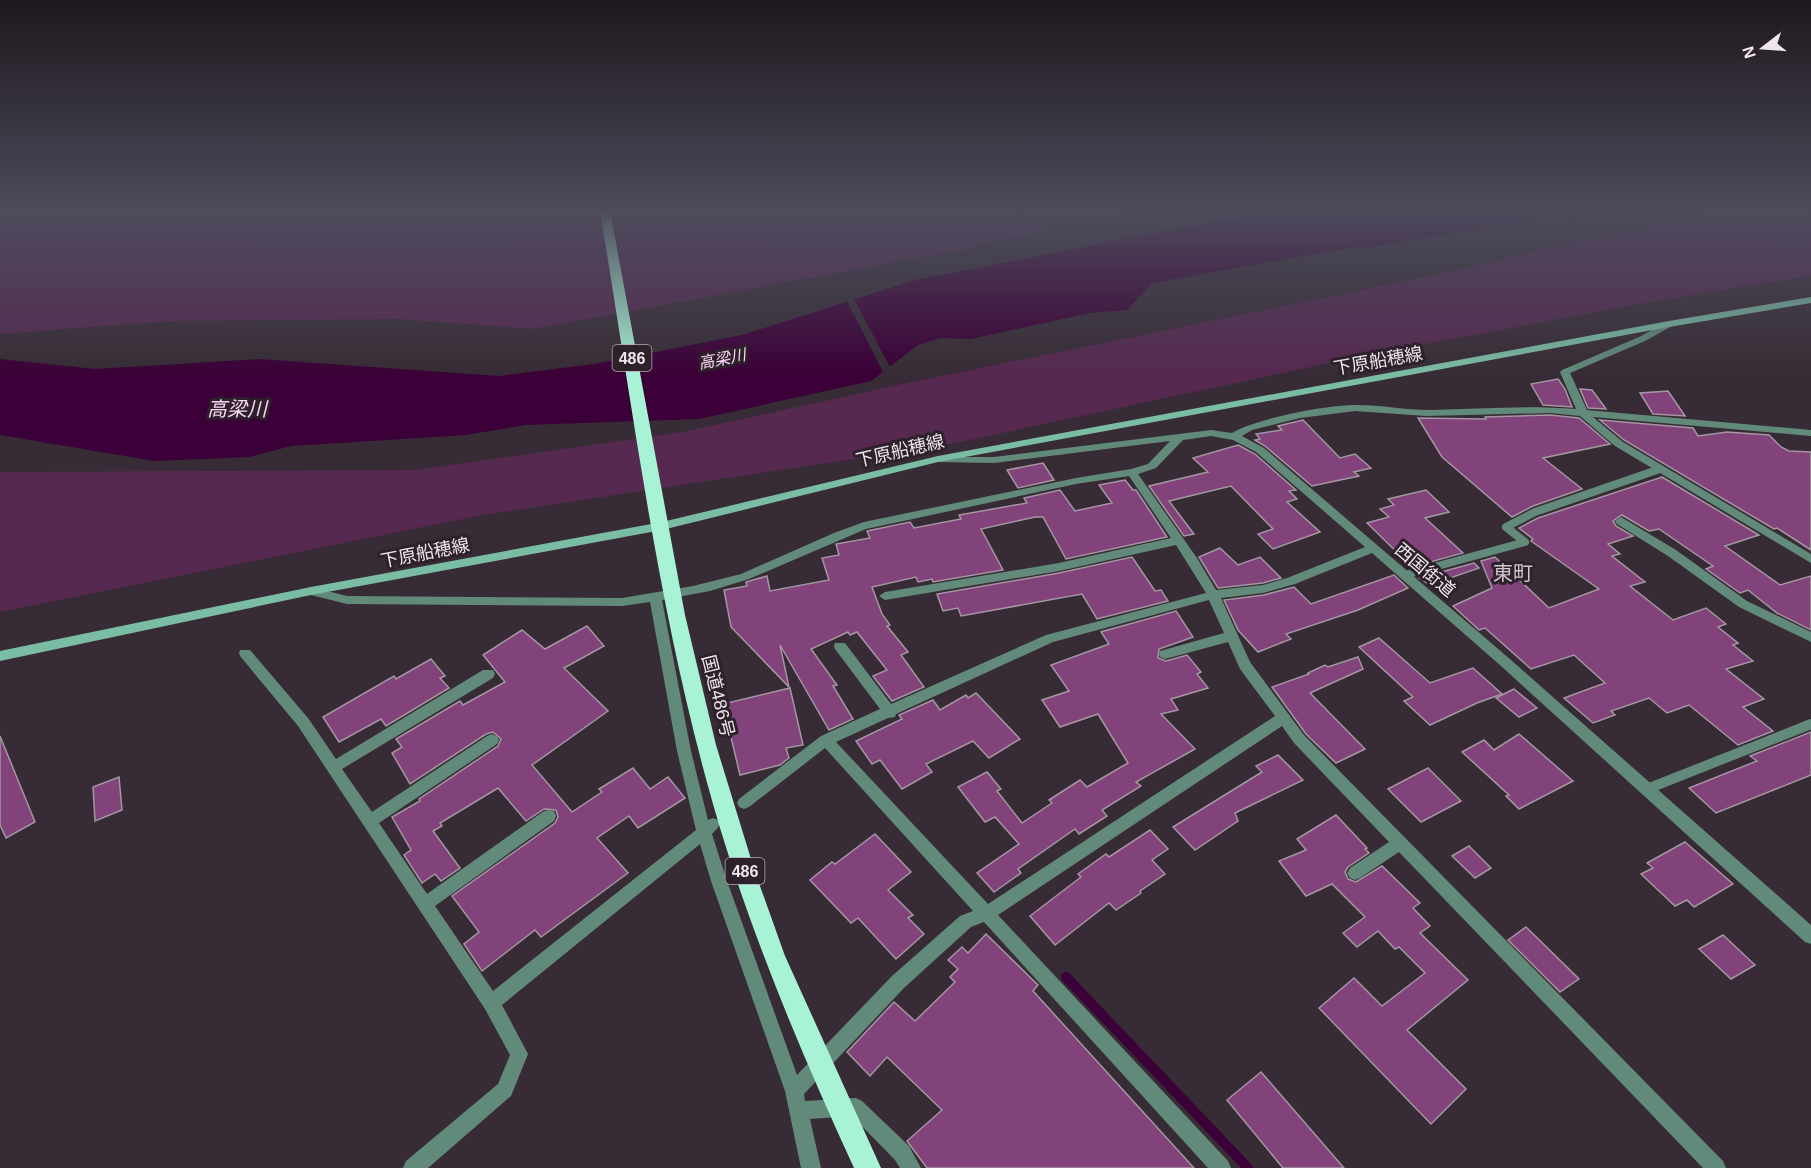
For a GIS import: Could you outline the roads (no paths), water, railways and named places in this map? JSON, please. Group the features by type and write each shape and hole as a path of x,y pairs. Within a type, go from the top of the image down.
{"highway":[{"name":"国道486号","path":"616,266 690,681 739,854 778,966 813,1050 868,1168"}],"main road":[{"name":"下原船穂線","path":"0,656 311,591 662,526 938,459 1669,324 1811,300"}],"street":[{"path":"1669,324 1565,372 1583,412 1619,444 1811,559"},
{"path":"1235,436 1248,428 1300,414 1355,408 1426,413 1550,410 1811,433"},
{"name":"西国街道","path":"938,459 994,460 1211,433 1235,436 1260,450 1372,549 1405,575 1811,936"},
{"path":"311,591 347,600 622,602 655,597 735,580 762,570 836,535 864,526 1152,466 1181,436"},
{"path":"1132,472 1179,540 1213,595 1245,666 1299,739 1716,1168"},
{"path":"1621,521 1672,553 1743,604 1811,637"},
{"path":"885,596 1059,567 1179,540"},
{"path":"744,803 826,740 1050,638 1213,595 1263,589 1291,581 1372,549"},
{"path":"655,597 684,751 708,828 719,881 794,1091 811,1168"},
{"path":"1165,654 1232,636"},
{"path":"840,646 890,712"},
{"path":"245,653 303,722 334,767 491,1003 519,1054 505,1089 413,1168"},
{"path":"334,767 489,674"},
{"path":"794,1091 898,982 966,921 986,914 1283,718"},
{"path":"370,821 492,740"},
{"path":"826,740 1221,1168"},
{"path":"425,904 549,816"},
{"path":"491,1003 708,828"},
{"path":"1355,873 1400,844"},
{"path":"799,1111 856,1107 902,1153 911,1168"}],"lane":[{"path":"1405,575 1525,542 1506,527 1536,512 1660,469"},
{"path":"1647,789 1811,724"}],"water":[{"name":"高梁川","path":"989,266 1251,266 1152,283 1127,310 1090,313 971,339 940,338 918,345 871,381 699,419 526,425 466,435 291,446 249,457 155,461 0,435 0,359 95,369 259,359 499,376 594,364 742,335 915,280"}],"waterway":[{"path":"1066,977 1248,1168"}],"district":[{"name":"東町","path":"1513,573"}]}
